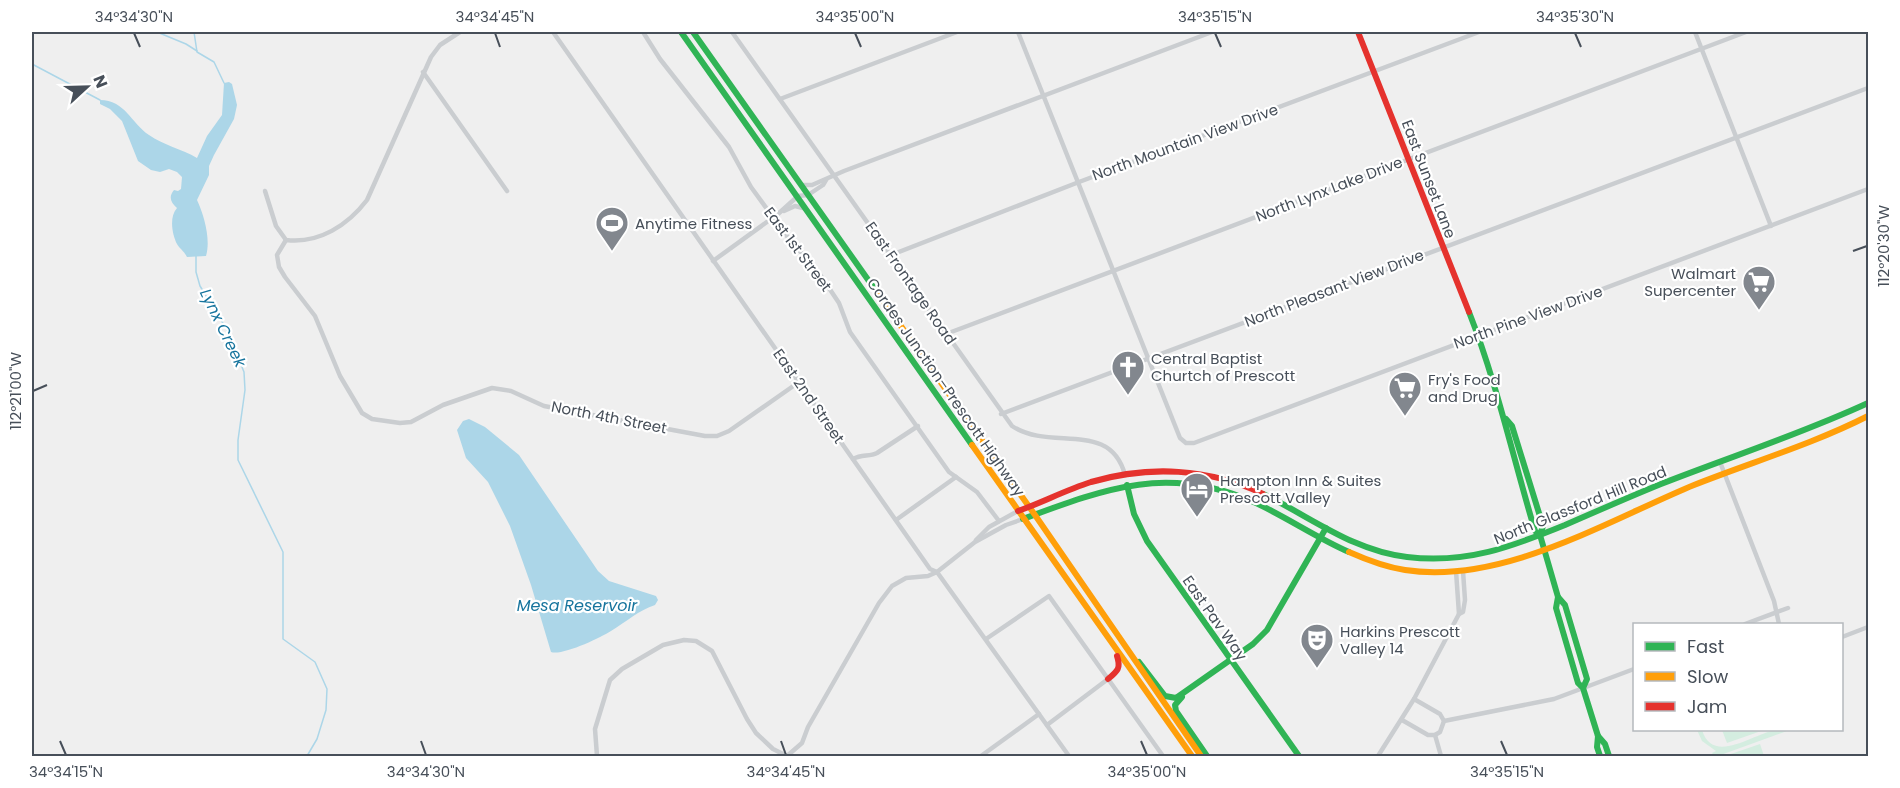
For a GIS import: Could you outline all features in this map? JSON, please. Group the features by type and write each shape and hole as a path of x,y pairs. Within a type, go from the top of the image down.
{"main road":[{"name":"Cordes Junction–Prescott Highway","path":"681,32 1192,756"},
{"name":"Cordes Junction–Prescott Highway","path":"693,32 1030,507 1202,756"},
{"name":"East Sunset Lane","path":"1358,32 1478,335 1505,418 1512,426 1543,526 1540,536 1558,597 1565,605 1587,679 1583,688 1598,736"},
{"name":"North Glassford Hill Road","path":"1018,511 1102,479 1167,471 1194,472 1243,484 1263,492 1326,528 1378,552 1394,556 1446,560 1492,554 1869,403"},
{"name":"North Glassford Hill Road","path":"1127,485 1196,484 1223,489 1258,504 1362,560 1425,572 1460,571 1496,565 1544,547 1869,416"},
{"path":"1023,519 1096,493 1127,485 1137,478 1158,476 1167,471"},
{"path":"1096,493 1102,487 1119,482 1125,475"},
{"name":"East Pav Way","path":"1127,485 1136,521 1146,541 1299,756"},
{"path":"1133,655 1166,696 1176,698 1184,694 1231,661 1267,630 1326,528"},
{"path":"1079,596 1087,615 1119,660 1118,672 1108,679"},
{"path":"1184,694 1175,705 1176,711 1207,756"},
{"path":"1598,736 1597,747 1600,756"},
{"path":"1598,736 1605,744 1609,756"}],"street":[{"path":"265,191 276,226 286,240 311,240 355,216 368,200 431,57 440,45 460,32"},
{"name":"East 2nd Street","path":"553,32 930,568 937,572 1069,756"},
{"name":"East 1st Street","path":"643,32 660,58 729,147 751,187 819,273 839,303 850,332 949,472 977,492 999,521"},
{"name":"East Frontage Road","path":"732,32 1001,414 1012,426 1035,437 1099,443 1117,455 1125,475"},
{"path":"780,99 957,32"},
{"path":"1018,32 1149,358"},
{"path":"802,185 810,186 1212,32"},
{"name":"North Mountain View Drive","path":"891,255 1479,32"},
{"path":"1695,32 1771,226"},
{"name":"North Lynx Lake Drive","path":"946,334 1746,32"},
{"path":"423,72 507,191"},
{"name":"North Pleasant View Drive","path":"1001,414 1869,88"},
{"path":"713,261 776,216 798,196 808,195 826,180"},
{"name":"North Pine View Drive","path":"1149,358 1180,438 1186,443 1205,439 1869,189"},
{"path":"776,216 798,206 808,212"},
{"name":"North 4th Street","path":"286,240 277,255 279,267 315,316 340,376 362,413 372,419 400,423 411,422 443,405 492,388 500,388 544,406 705,436 717,436 729,431 799,382"},
{"path":"853,459 862,454 877,453 918,426"},
{"path":"1719,462 1770,591 1779,623"},
{"path":"896,520 956,477"},
{"path":"975,542 981,533 1018,511"},
{"path":"597,756 595,729 610,680 621,669 663,645 684,640 696,641 712,651 756,733 772,749 787,756 802,743 808,727 879,603 889,590 906,578 928,576 937,572 975,542 1006,525 1023,519"},
{"path":"1378,756 1414,699 1459,614 1460,571"},
{"path":"986,639 1049,596 1163,756"},
{"path":"1748,623 1788,608"},
{"path":"1843,637 1869,627"},
{"path":"1444,721 1554,699 1633,670"},
{"path":"1047,725 1108,679"},
{"path":"1402,720 1428,735 1440,732 1444,721 1440,714 1414,699"},
{"path":"981,756 1039,714"},
{"path":"1435,735 1441,756"}],"green space":[{"path":"1697,731 1702,731 1707,740 1715,746 1724,747 1767,732 1787,731 1718,756 1714,756 1712,753 1716,751 1702,741"},
{"path":"1722,731 1761,731 1727,743"},
{"path":"1760,744 1764,756 1725,756"}],"water":[{"path":"224,83 232,84 237,105 234,119 214,155 209,166 209,175 197,200 206,227 208,242 206,256 187,257 177,244 172,226 174,212 177,208 172,202 171,195 174,190 181,189 182,177 169,169 160,172 151,170 138,161 122,121 110,109 100,104 100,100 109,101 122,108 154,138 197,158 207,136 222,115"},
{"name":"Mesa Reservoir","path":"469,419 485,427 519,455 598,571 609,581 656,596 658,600 655,605 590,642 572,649 551,652 510,526 488,482 466,458 457,430 463,421"}],"waterway":[{"path":"157,32 197,51"},
{"path":"194,32 197,52 214,62 224,83"},
{"name":"Lynx Creek","path":"32,64 100,100"},
{"name":"Lynx Creek","path":"196,254 196,272 200,286 226,328 244,372 245,390 238,440 238,460 283,552 283,639 315,662 327,689 326,710 317,739 307,756"}],"traffic: fast":[{"path":"681,32 972,445"},
{"path":"693,32 876,291"},
{"path":"1469,312 1496,393 1535,531 1540,535 1558,597"},
{"path":"1263,494 1333,532 1387,554 1429,559 1469,556 1507,547 1545,533 1661,484 1868,403"},
{"path":"1506,419 1512,426 1543,526 1540,535"},
{"path":"1023,519 1110,490 1166,483 1195,485 1224,491 1256,503 1349,552"},
{"path":"1127,485 1134,514 1147,541 1299,756"},
{"path":"1139,662 1165,696 1176,698 1253,644 1267,630 1326,528"},
{"path":"1583,688 1587,679 1565,605 1558,597 1556,608 1578,683 1583,688 1598,736 1597,747 1600,756"},
{"path":"1182,697 1175,705 1176,711 1207,756"},
{"path":"1598,736 1605,744 1609,756"}],"traffic: slow":[{"path":"876,291 1035,515 1201,756"},
{"path":"1349,552 1398,569 1442,572 1479,568 1516,559 1590,532 1694,485 1804,444 1868,416"},
{"path":"972,445 1192,756"}],"traffic: jam":[{"path":"1358,32 1469,312"},
{"path":"1018,511 1091,482 1157,471 1200,474 1242,485 1263,494"},
{"path":"1108,679 1118,669 1117,656"}],"place":[{"name":"Anytime Fitness","path":"612,252"},
{"name":"Walmart Supercenter","path":"1759,311"},
{"name":"Central Baptist Churtch of Prescott","path":"1128,396"},
{"name":"Fry's Food and Drug","path":"1405,417"},
{"name":"Hampton Inn & Suites Prescott Valley","path":"1197,518"},
{"name":"Harkins Prescott Valley 14","path":"1317,669"}]}
